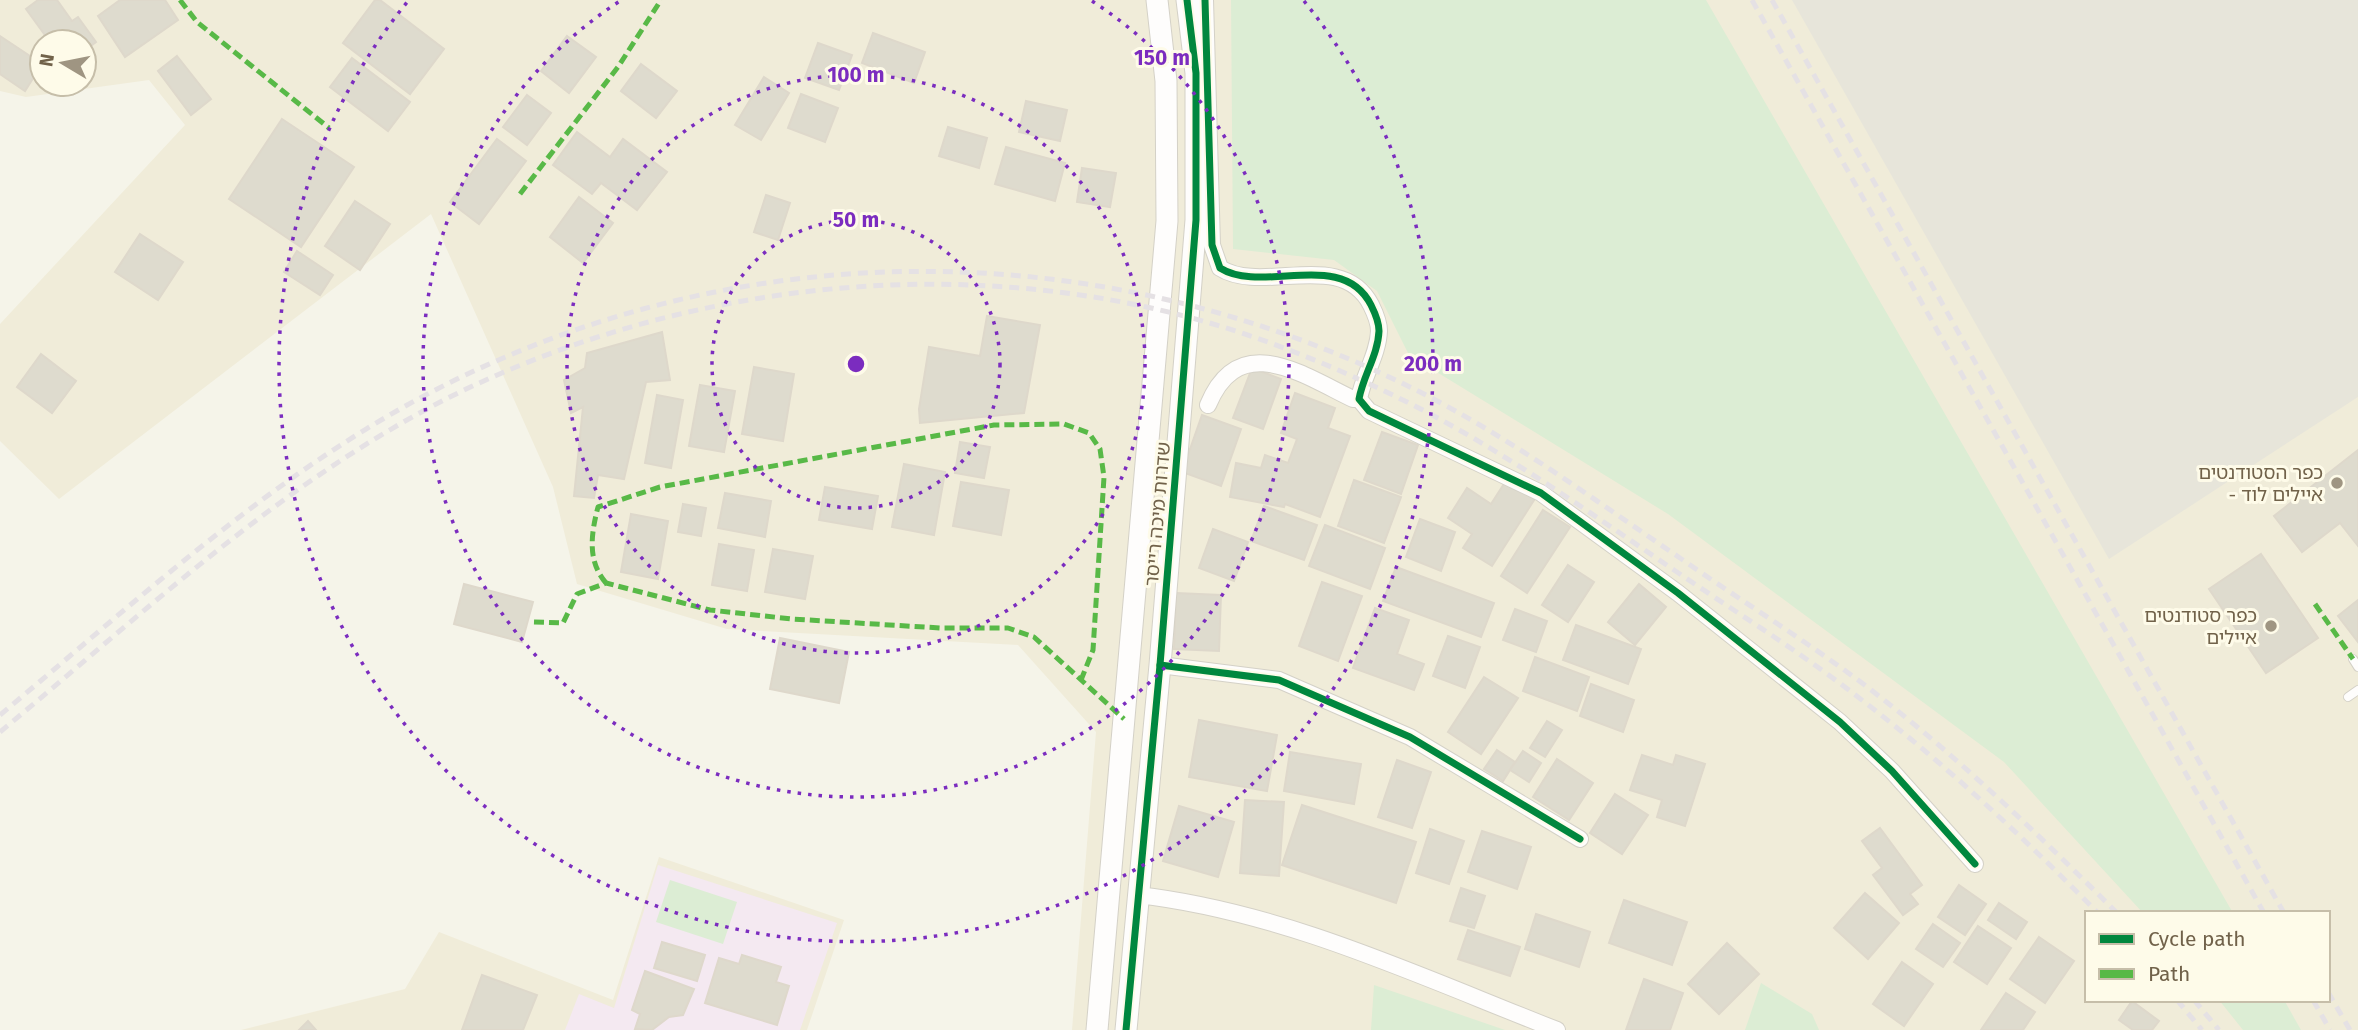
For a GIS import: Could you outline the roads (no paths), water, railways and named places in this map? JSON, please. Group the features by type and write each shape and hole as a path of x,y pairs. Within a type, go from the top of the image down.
{"street":[{"name":"שדרות מיכה רייסר","path":"1097,1030 1167,221 1166,80 1157,0"},
{"name":"שדרות מיכה רייסר","path":"1126,1030 1160,665 1196,220 1196,74 1187,0"},
{"path":"1205,0 1212,245 1215,259 1220,268 1239,276 1322,275 1339,279 1368,298 1379,328 1359,399"},
{"path":"1208,405 1221,382 1240,366 1268,361 1353,399 1359,399"},
{"path":"1359,399 1369,411 1541,493 1678,593 1840,722 1892,771 1975,864"},
{"path":"1160,665 1279,680 1410,737 1580,839"},
{"path":"1139,895 1191,901 1299,930 1557,1030"}],"lane":[{"path":"2348,697 2358,690"}],"railway":[{"path":"1752,0 2263,911"},
{"path":"1772,0 2283,911"},
{"path":"0,715 217,534 331,451 391,414 453,381 571,331 692,297 815,277 939,272 1062,281 1185,304 1305,341 1422,393 1488,430 1817,651 1896,709 1993,793 2115,911"},
{"path":"0,732 164,594 276,506 395,427 458,393 544,356 634,326 725,304 819,290 913,284 1007,287 1100,298 1192,318 1247,335 1355,377 1442,420 1576,503 1788,646 1854,694 1980,799 2096,911"},
{"path":"2330,995 2350,1030"},
{"path":"2179,1002 2202,1030"},
{"path":"2196,1002 2219,1030"},
{"path":"2314,1002 2330,1030"}],"place":[{"name":"כפר הסטודנטים - איילים לוד","path":"2337,483"},
{"name":"כפר סטודנטים איילים","path":"2271,626"}]}
